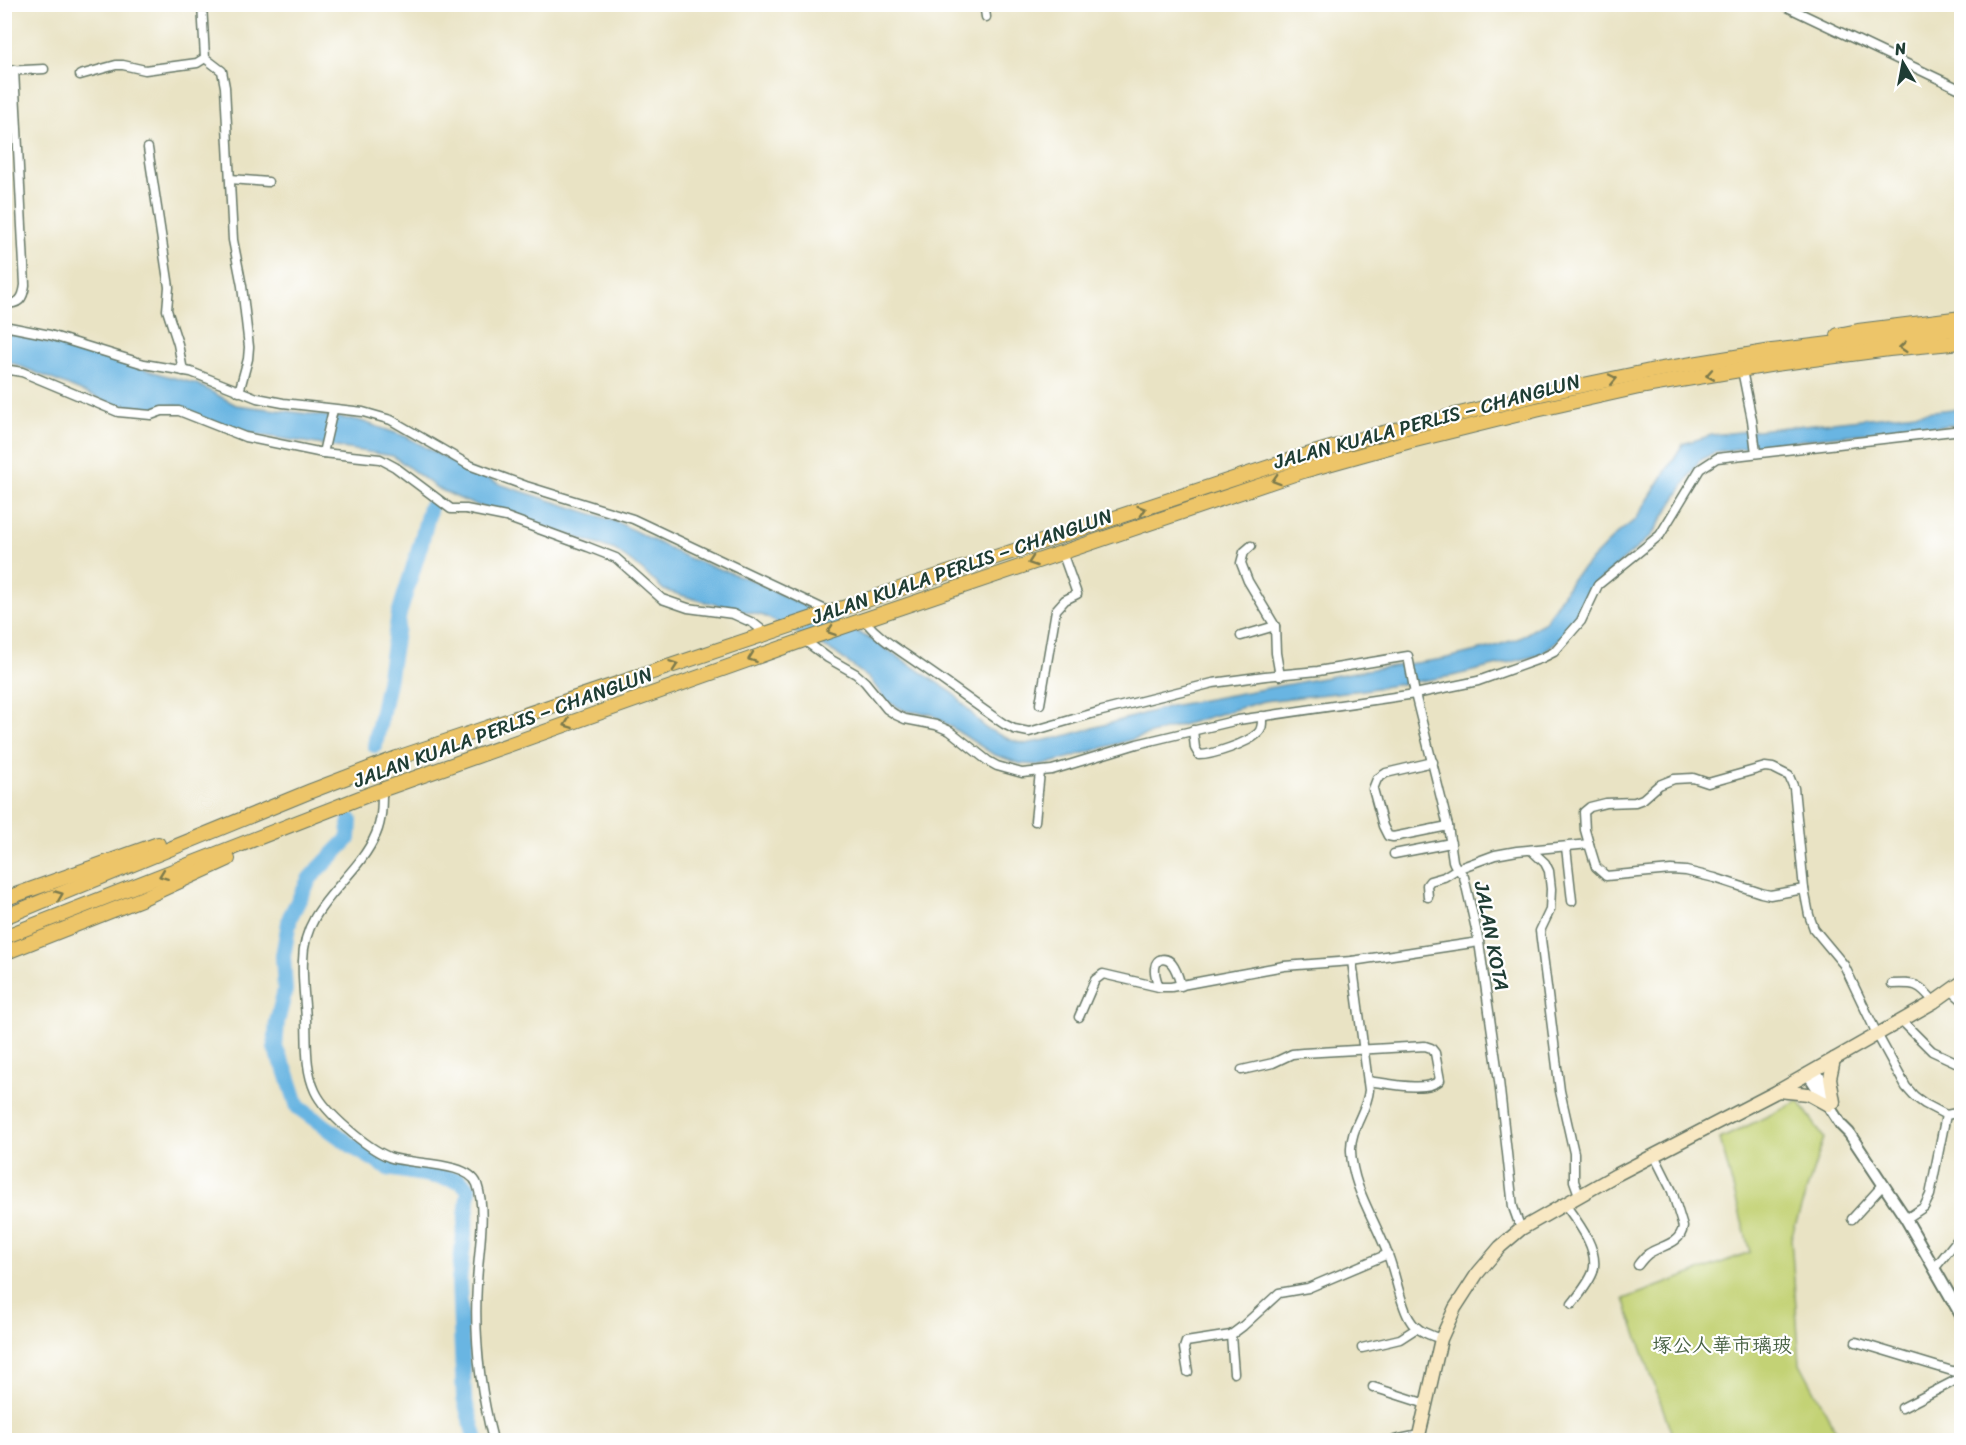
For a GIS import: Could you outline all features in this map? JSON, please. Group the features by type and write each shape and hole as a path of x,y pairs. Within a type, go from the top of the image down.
{"highway":[{"path":"1772,351 1857,331 1962,318"},
{"name":"JALAN KUALA PERLIS – CHANGLUN","path":"4,917 374,767 768,633 1297,458 1536,395 1650,371 1772,351 1962,328"},
{"name":"JALAN KUALA PERLIS – CHANGLUN","path":"4,937 354,800 806,639 1238,493 1368,452 1639,387 1889,349 1962,342"},
{"path":"4,898 302,795"},
{"path":"4,953 141,899 339,807"}],"main road":[{"path":"1418,1438 1441,1339 1455,1308 1477,1274 1500,1247 1521,1228 1654,1155 1778,1091 1934,1002 1962,982"},
{"path":"1778,1091 1808,1094 1831,1103 1830,1078 1834,1059"}],"street":[{"path":"202,4 205,58 222,71 224,77 232,240 242,286 249,347 239,392"},
{"path":"984,4 986,16"},
{"path":"1781,4 1962,90"},
{"path":"80,75 116,65 145,70 197,63 205,58"},
{"path":"4,71 44,69"},
{"path":"4,304 19,302 24,285 14,70"},
{"path":"148,148 169,287 167,310 178,344 183,371"},
{"path":"230,179 268,182"},
{"path":"4,326 50,335 130,360 204,376 257,398 332,413 363,412 391,420 469,465 526,486 633,519 829,613"},
{"path":"4,369 22,372 118,412 151,414 162,411 179,411 245,437 372,457 387,462 451,509 466,509 506,517 588,547 616,558 662,599 688,608 733,614 768,633"},
{"path":"1742,370 1755,450"},
{"path":"323,450 332,413"},
{"path":"806,639 828,658 856,674 887,710 905,719 936,725 950,731 997,766 1022,773 1040,772 1074,765 1137,744 1193,730 1262,716 1415,694 1478,681 1516,668 1554,652 1581,621 1598,585 1660,535 1700,469 1717,458 1755,450 1962,430"},
{"path":"860,622 1004,724 1029,732 1191,688 1280,675 1275,626 1243,570 1241,558 1251,546"},
{"path":"1040,704 1056,610 1065,600 1077,594 1062,552"},
{"path":"1241,636 1275,626"},
{"name":"JALAN KOTA","path":"1280,675 1408,658 1448,826 1453,861 1464,877 1479,942 1499,1081 1512,1198 1515,1216 1521,1228"},
{"path":"1193,730 1197,752 1199,755 1204,755 1233,746 1257,734 1262,724 1262,716"},
{"path":"1433,762 1386,773 1377,779 1373,789 1388,836 1394,837 1448,826"},
{"path":"1804,889 1770,895 1715,878 1678,871 1606,876 1596,867 1589,844 1584,812 1590,807 1606,803 1635,802 1643,799 1659,785 1674,779 1693,778 1708,783 1756,768 1773,768 1789,776 1794,788 1804,889 1814,930 1844,965 1877,1034 1906,1087 1920,1100 1946,1116 1962,1112"},
{"path":"1035,821 1040,772"},
{"path":"376,792 382,811 375,837 317,913 304,945 305,1042 308,1069 315,1092 325,1106 346,1128 376,1150 399,1160 455,1168 466,1173 477,1183 481,1227 476,1320 481,1385 493,1440"},
{"path":"1394,854 1451,843"},
{"path":"1428,897 1427,885 1430,881 1444,877 1457,868 1495,855 1589,844"},
{"path":"1566,846 1572,902"},
{"path":"1531,850 1545,863 1549,871 1550,910 1541,926 1540,935 1560,1091 1574,1153 1574,1181 1579,1195"},
{"path":"1079,1017 1095,980 1103,975 1159,987 1181,986 1284,966 1352,961 1479,942"},
{"path":"1159,987 1155,964 1164,959 1170,961 1174,966 1181,986"},
{"path":"1352,961 1368,1081 1368,1101 1353,1132 1352,1162 1359,1187 1388,1254 1408,1318 1417,1328 1441,1339"},
{"path":"1892,984 1915,984 1924,989 1934,1002"},
{"path":"1951,990 1962,1000"},
{"path":"1901,1020 1932,1051 1960,1064"},
{"path":"1242,1070 1273,1063 1292,1054 1425,1046 1431,1048 1435,1053 1440,1080 1433,1084 1412,1086 1368,1081"},
{"path":"1812,1072 1906,1219 1962,1317"},
{"path":"1906,1219 1924,1207 1930,1195 1946,1116"},
{"path":"1638,1266 1648,1254 1677,1238 1683,1227 1672,1191 1654,1155"},
{"path":"1852,1219 1883,1185"},
{"path":"1564,1203 1587,1237 1594,1266 1590,1278 1572,1304"},
{"path":"1934,1269 1962,1234"},
{"path":"1188,1372 1184,1348 1186,1342 1231,1335 1279,1293 1308,1288 1388,1254"},
{"path":"1362,1348 1400,1339 1417,1328"},
{"path":"1231,1335 1234,1373"},
{"path":"1856,1342 1962,1376"},
{"path":"1902,1408 1962,1376"},
{"path":"1373,1387 1426,1404"},
{"path":"1395,1440 1418,1438"}],"green space":[{"name":"塚公人華市璃玻","path":"1799,1101 1824,1138 1791,1238 1800,1363 1841,1440 1674,1440 1624,1299 1750,1252 1720,1139"}],"water":[{"path":"4,335 16,335 100,355 197,384 236,405 358,420 407,437 454,463 502,485 617,522 688,558 757,582 834,618 953,693 985,728 1025,744 1061,737 1171,706 1366,670 1443,659 1520,638 1545,622 1573,578 1617,534 1636,519 1683,444 1712,435 1961,408 1962,424 1818,438 1715,452 1699,461 1652,535 1592,587 1564,635 1540,655 1452,676 1363,690 1264,701 1044,765 1021,764 993,754 931,714 906,711 886,701 871,680 834,652 764,616 664,590 615,550 467,502 437,488 393,456 253,434 210,421 176,405 153,408 115,405 5,360"}],"waterway":[{"path":"375,745 399,614 430,507"},
{"path":"350,820 349,838 310,878 290,917 283,956 285,990 277,1022 275,1048 287,1073 298,1107 358,1150 388,1168 459,1180 469,1189 459,1281 464,1398 476,1440"}]}
